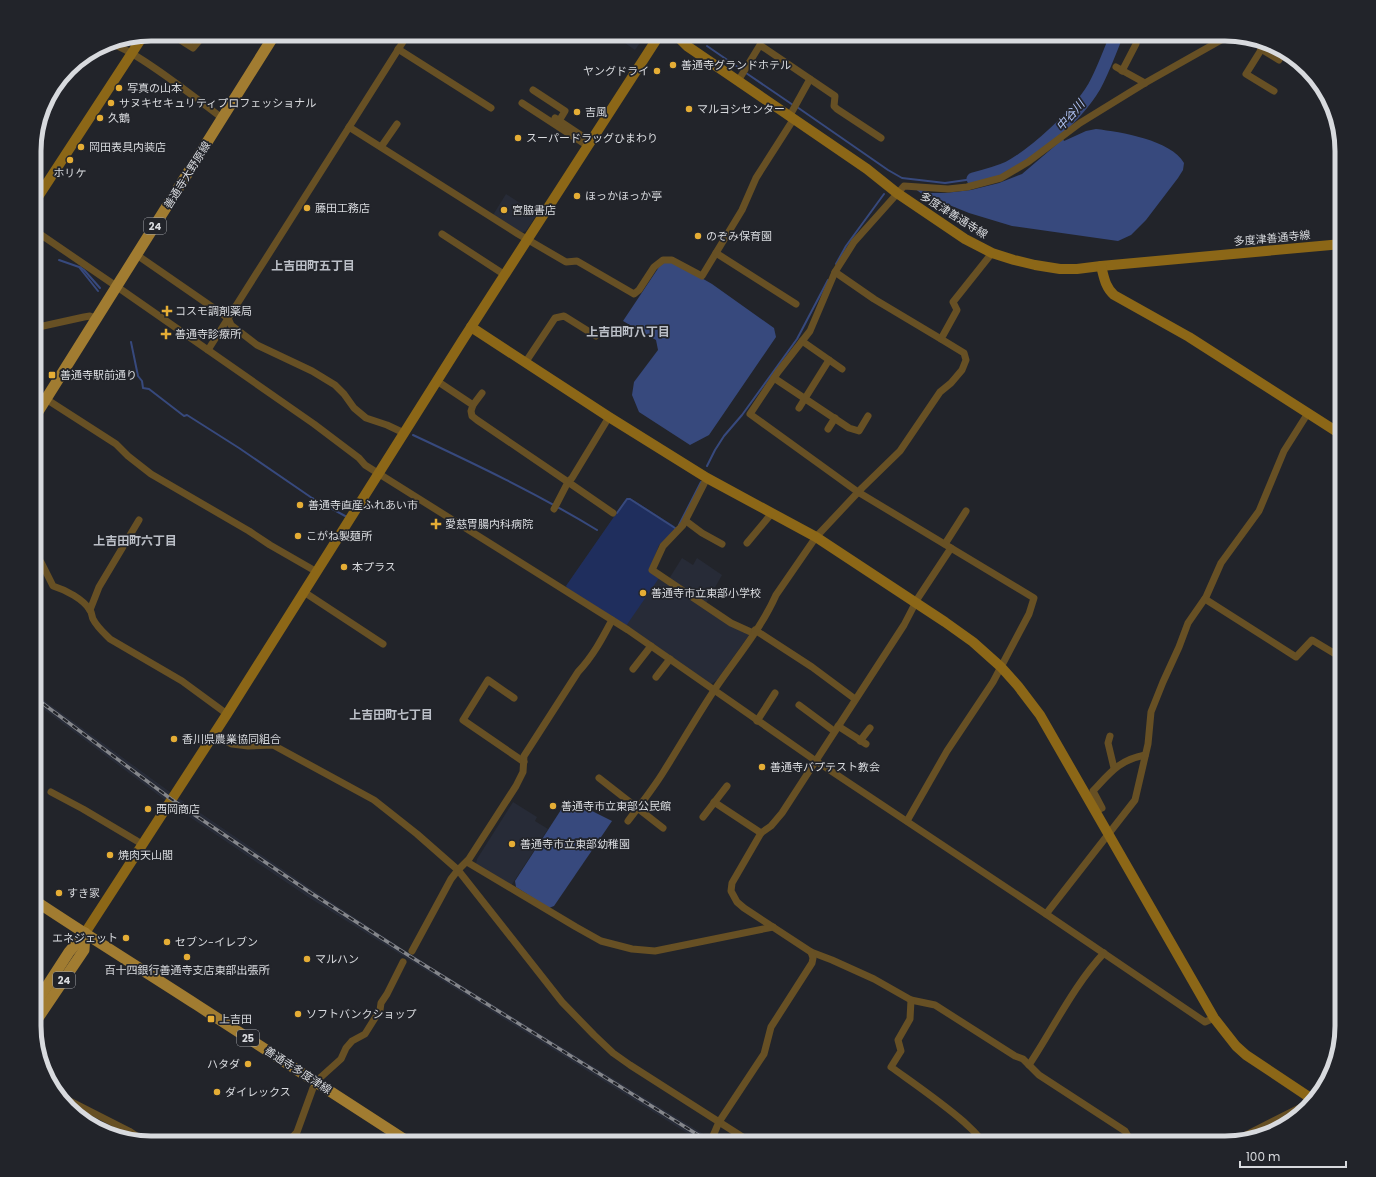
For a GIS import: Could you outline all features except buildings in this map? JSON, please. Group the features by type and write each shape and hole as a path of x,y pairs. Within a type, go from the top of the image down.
{"main road":[{"name":"善通寺大野原線","path":"41,407 271,41"},
{"path":"41,905 85,933"},
{"name":"24","path":"41,995 69,952 85,933"},
{"name":"24","path":"41,1014 84,950 85,933"},
{"name":"善通寺多度津線","path":"85,933 399,1136"}],"street":[{"path":"182,41 193,48 198,41"},
{"path":"208,350 403,41"},
{"path":"85,933 227,714 404,432 656,41"},
{"name":"多度津善通寺線","path":"682,41 687,46 742,75 793,112 897,193 965,239 992,253 1014,260 1060,269 1077,269 1335,245"},
{"path":"907,821 947,751 1001,667 1029,614 1034,598 858,492 750,414 774,378 810,331 835,272 854,242 904,186 948,189 967,187 1001,178 1028,162 1080,123 1145,83 1219,41"},
{"path":"41,192 72,140 139,42"},
{"path":"742,75 760,44 835,96 834,106 837,109 881,138"},
{"path":"1136,44 1119,69 1145,83"},
{"path":"118,46 131,52 222,118"},
{"path":"398,49 491,108"},
{"path":"1274,91 1246,74 1262,49 1279,60"},
{"path":"348,127 455,195 566,262 577,262 634,294 639,290 654,267 663,260 672,260 702,276 742,210 756,178 810,79"},
{"path":"533,90 565,111 557,119 590,144"},
{"path":"522,103 590,144"},
{"path":"381,147 397,124"},
{"path":"442,234 505,275"},
{"path":"41,235 314,424 359,458 365,465 612,620 816,761 1205,1022 1214,1018"},
{"path":"716,253 796,304"},
{"path":"940,339 957,310 953,302 992,253"},
{"path":"137,255 228,318 231,324 257,345 312,371 335,385 344,394 354,408 366,418 404,432"},
{"path":"1100,266 1108,290 1114,295 1189,337 1335,430"},
{"path":"628,821 663,772 772,604 776,595 816,537 858,492 900,452 940,392 951,383 962,370 966,360 964,353 874,299 835,272"},
{"path":"41,326 90,316 96,318"},
{"path":"525,363 555,318 564,316 596,336"},
{"path":"471,327 609,417 707,478 816,537 916,602 973,642 1001,667 1026,696 1040,716 1214,1018 1236,1046 1246,1055 1310,1097"},
{"path":"802,341 842,369"},
{"path":"799,408 829,360"},
{"path":"774,378 849,428 859,431 868,416"},
{"path":"437,381 473,405"},
{"path":"482,393 473,405 471,411 472,416 613,513"},
{"path":"46,399 116,444 128,456 151,474 317,572"},
{"path":"1046,914 1135,800 1148,744 1151,712 1188,623 1204,600 1222,563 1259,511 1284,451 1308,413"},
{"path":"555,507 568,482 572,478 609,417"},
{"path":"828,429 835,418"},
{"path":"707,478 686,521 663,546 652,570 730,623 754,632 812,667 855,699"},
{"path":"966,511 904,625 782,813 771,826 761,833 732,883 731,890 737,902 744,908 811,952 874,979 911,1000 935,1005 1015,1056 1024,1060 1040,1075 1125,1131 1128,1136"},
{"path":"747,543 772,513"},
{"path":"90,610 99,587 139,520"},
{"path":"686,521 702,533 722,544"},
{"path":"41,562 53,586 60,588 80,600 90,610 94,621 110,639 182,681 227,714"},
{"path":"304,592 383,644"},
{"path":"1204,600 1296,657 1312,640 1335,654"},
{"path":"412,951 432,912 458,870 467,862 516,786 523,772 524,756 578,672 588,662 599,646 612,620"},
{"path":"633,669 651,646"},
{"path":"656,677 670,659"},
{"path":"514,698 488,680 463,720 524,762"},
{"path":"758,720 775,693"},
{"path":"798,705 836,729 863,742 870,728"},
{"path":"213,734 232,744 248,746 273,745 374,800 417,834 458,870 562,1002 613,1053 741,1136"},
{"path":"1110,736 1108,743 1114,768"},
{"path":"1095,811 1102,808 1093,791 1114,768 1125,761 1145,755"},
{"path":"599,778 663,828"},
{"path":"703,817 727,786"},
{"path":"51,792 142,844"},
{"path":"714,802 761,833"},
{"path":"467,862 576,927 601,940 632,949 655,951 773,927"},
{"path":"713,1136 719,1122 764,1054 771,1027 812,963 813,958 811,952"},
{"path":"1029,1065 1080,984 1104,954"},
{"path":"293,1136 297,1132 313,1088 321,1077 341,1059 346,1048 352,1041 365,1034 380,1010 381,1003 403,962"},
{"path":"911,1000 910,1019 898,1040 901,1051 891,1067 950,1110 979,1136"},
{"path":"70,1101 135,1135"},
{"path":"1249,1133 1299,1108"}],"shaded area":[{"path":"622,41 641,41 635,50"},
{"path":"1096,129 1118,132 1144,138 1157,143 1178,155 1184,163 1183,170 1178,178 1146,220 1131,235 1118,241 1012,226 969,213 922,194 914,188 919,188 931,193 945,193 971,190 999,183 1022,174 1063,139 1064,141 1086,131"},
{"path":"506,194 537,214 526,231 521,233 493,215"},
{"path":"666,261 672,261 712,284 774,328 776,337 709,435 690,445 639,412 632,395 634,382 658,350 656,340 623,321 659,267"},
{"name":"善通寺市立東部小学校","path":"627,498 630,498 674,526 676,529 659,545 649,571 667,582 682,558 693,565 697,558 722,575 704,607 749,635 717,680 711,684 609,614 568,589 566,586"},
{"path":"627,498 630,498 674,526 676,529 659,545 649,571 659,578 626,626 568,589 566,586"},
{"path":"41,698 174,795 313,890 409,953 707,1136 692,1136 308,897 169,803 41,707"},
{"path":"568,799 612,821 554,906 549,908 516,887 515,881"},
{"name":"善通寺市立東部幼稚園","path":"513,802 537,817 535,821 548,829 511,886 476,864 477,859"}],"waterway":[{"name":"中谷川","path":"973,179 1008,168 1031,153 1056,132 1087,98 1094,87 1114,41"},
{"path":"707,46 742,70"},
{"path":"746,73 793,105"},
{"path":"797,107 888,170 902,178 945,183 973,179"},
{"path":"836,264 846,246 884,194"},
{"path":"59,260 79,267 98,291"},
{"path":"80,267 100,288"},
{"path":"707,466 724,436 742,415 797,339 828,280"},
{"path":"131,342 138,376 142,381 143,388 149,389 184,416 187,415 239,448 312,498 347,517"},
{"path":"413,435 483,468 597,530"},
{"path":"679,525 701,482"},
{"path":"617,513 627,499 630,499 675,528"}],"railway":[{"path":"41,702 171,799 311,893 700,1136"}],"place":[{"name":"善通寺グランドホテル","path":"673,65"},
{"name":"ヤングドライ","path":"657,71"},
{"name":"写真の山本","path":"119,88"},
{"name":"サヌキセキュリティプロフェッショナル","path":"111,103"},
{"name":"マルヨシセンター","path":"689,109"},
{"name":"吉風","path":"577,112"},
{"name":"久鶴","path":"100,118"},
{"name":"スーパードラッグひまわり","path":"518,138"},
{"name":"岡田表具内装店","path":"81,147"},
{"name":"ホリケ","path":"70,160"},
{"name":"ほっかほっか亭","path":"577,196"},
{"name":"藤田工務店","path":"307,208"},
{"name":"宮脇書店","path":"504,210"},
{"name":"のぞみ保育園","path":"698,236"},
{"name":"コスモ調剤薬局","path":"167,311"},
{"name":"善通寺診療所","path":"166,334"},
{"name":"善通寺駅前通り","path":"52,375"},
{"name":"善通寺直産ふれあい市","path":"300,505"},
{"name":"愛慈胃腸内科病院","path":"436,524"},
{"name":"こがね製麺所","path":"298,536"},
{"name":"本プラス","path":"344,567"},
{"name":"善通寺市立東部小学校","path":"643,593"},
{"name":"香川県農業協同組合","path":"174,739"},
{"name":"善通寺バプテスト教会","path":"762,767"},
{"name":"善通寺市立東部公民館","path":"553,806"},
{"name":"西岡商店","path":"148,809"},
{"name":"善通寺市立東部幼稚園","path":"512,844"},
{"name":"焼肉天山閣","path":"110,855"},
{"name":"すき家","path":"59,893"},
{"name":"エネジェット","path":"126,938"},
{"name":"セブン-イレブン","path":"167,942"},
{"name":"百十四銀行善通寺支店東部出張所","path":"187,957"},
{"name":"マルハン","path":"307,959"},
{"name":"ソフトバンクショップ","path":"298,1014"},
{"name":"上吉田","path":"211,1019"},
{"name":"ハタダ","path":"248,1064"},
{"name":"ダイレックス","path":"217,1092"}],"district":[{"name":"上吉田町五丁目","path":"313,265"},
{"name":"上吉田町八丁目","path":"628,331"},
{"name":"上吉田町六丁目","path":"135,540"},
{"name":"上吉田町七丁目","path":"391,714"}]}
